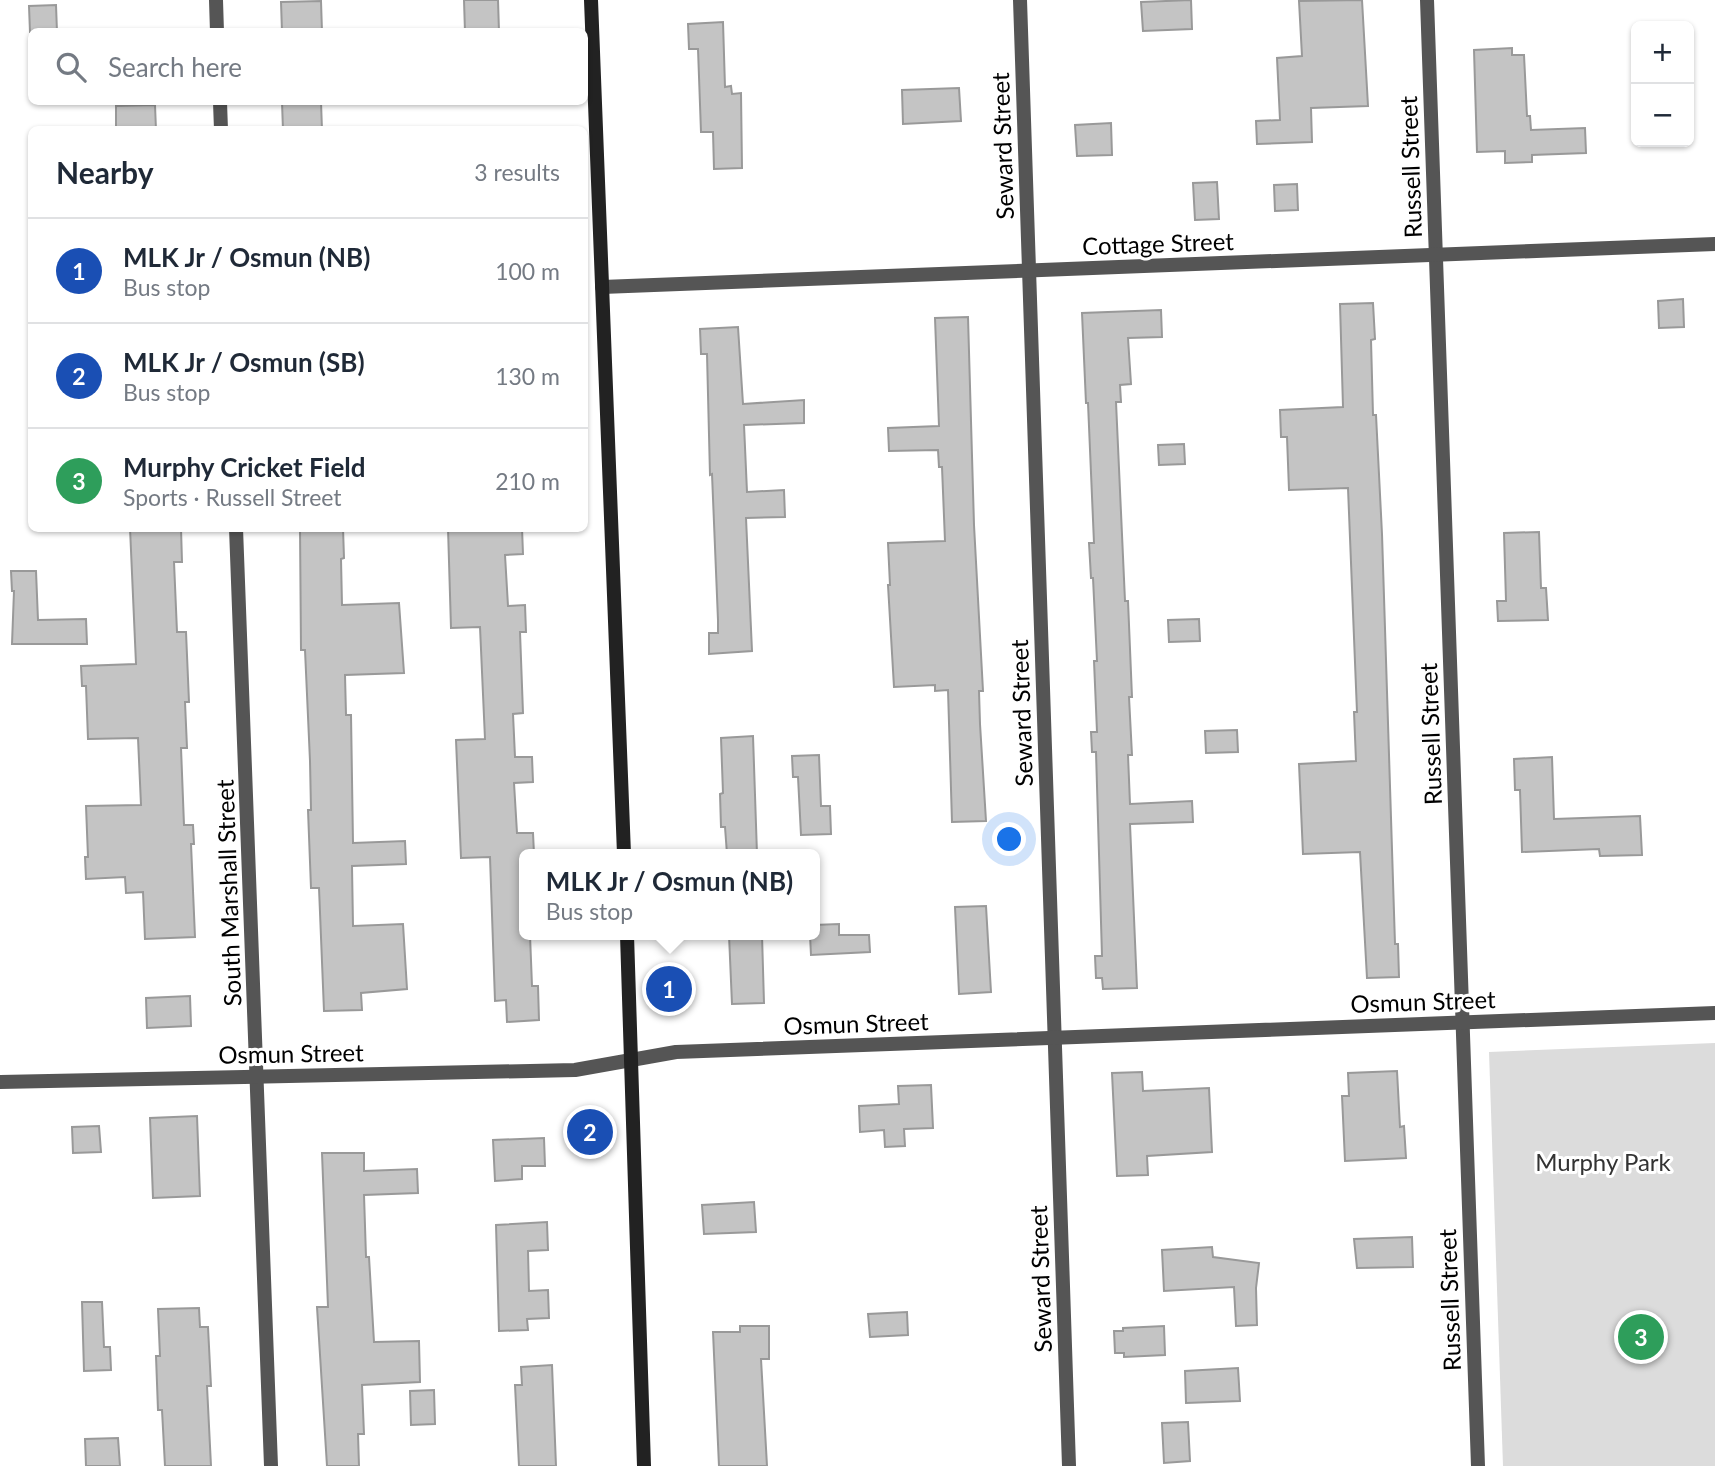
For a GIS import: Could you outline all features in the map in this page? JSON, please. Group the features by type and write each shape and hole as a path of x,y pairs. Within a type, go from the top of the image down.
{"main road":[{"path":"591,0 624,849"},
{"path":"627,940 644,1466"}],"street":[{"path":"216,0 217,28"},
{"name":"Seward Street","path":"1020,0 1069,1466"},
{"name":"Russell Street","path":"1427,0 1478,1466"},
{"path":"220,105 221,126"},
{"name":"Cottage Street","path":"602,287 1715,244"},
{"name":"South Marshall Street","path":"236,532 271,1466"},
{"name":"Osmun Street","path":"0,1082 575,1070 676,1052 1715,1013"}],"green space":[{"name":"Murphy Park","path":"1715,1043 1715,1466 1503,1466 1489,1052"}],"building":[{"path":"464,0 498,0 499,28 465,28"},
{"path":"1191,0 1192,29 1143,31 1141,2"},
{"path":"1362,0 1368,106 1311,108 1312,142 1257,144 1256,121 1280,120 1277,58 1302,56 1299,1"},
{"path":"321,1 322,28 282,28 281,2"},
{"path":"56,5 57,28 30,28 29,6"},
{"path":"723,22 725,87 731,86 732,94 741,93 742,168 714,169 713,132 701,132 698,49 689,49 688,24"},
{"path":"1512,48 1512,55 1524,55 1527,116 1530,116 1531,130 1585,128 1586,153 1532,155 1532,162 1505,163 1505,151 1477,152 1474,50"},
{"path":"959,88 961,121 903,124 902,90"},
{"path":"155,105 156,126 116,126 116,106"},
{"path":"282,105 321,105 322,126 283,126"},
{"path":"1111,123 1112,155 1077,156 1075,125"},
{"path":"1217,182 1219,219 1195,220 1193,183"},
{"path":"1297,184 1298,210 1275,211 1274,185"},
{"path":"1683,299 1684,327 1659,328 1658,301"},
{"path":"1373,303 1373,415 1376,415 1382,534 1395,944 1398,944 1399,977 1367,978 1360,852 1303,854 1299,764 1356,761 1354,712 1357,712 1348,488 1289,490 1287,437 1281,437 1280,410 1343,407 1340,304"},
{"path":"1161,310 1162,337 1128,338 1131,384 1120,385 1121,402 1116,402 1132,697 1129,697 1132,755 1128,755 1130,804 1192,801 1193,822 1130,824 1137,988 1103,989 1102,978 1096,978 1095,956 1102,956 1096,752 1092,752 1091,732 1097,732 1094,661 1097,661 1089,543 1094,543 1082,313"},
{"path":"968,317 974,525 983,691 979,691 980,724 986,821 952,822 948,690 935,691 935,685 894,687 888,585 888,543 945,541 942,467 939,467 938,450 889,451 888,428 939,426 935,318"},
{"path":"738,327 743,404 804,400 804,423 744,425 747,492 784,490 785,517 746,518 752,651 709,654 709,633 718,633 718,620 707,354 701,354 700,329"},
{"path":"1184,444 1185,464 1159,465 1158,445"},
{"path":"130,532 181,532 182,562 174,562 177,632 186,632 189,702 185,702 187,748 181,748 184,825 193,825 194,844 191,844 195,937 145,939 143,892 126,893 125,877 86,879 86,806 141,805 138,738 88,739 86,686 82,686 81,666 136,664"},
{"path":"300,532 343,532 342,605 399,603 404,673 345,675 346,715 351,715 353,843 405,841 406,864 352,866 353,926 403,924 407,989 361,993 362,1010 324,1011 319,888 311,888 308,810 311,810 310,761 305,650 301,650"},
{"path":"448,532 522,532 523,554 505,555 508,606 525,605 526,632 520,632 523,713 513,714 515,757 532,757 533,782 514,783 517,833 533,833 534,849 519,849 519,940 530,940 532,986 538,986 539,1020 507,1022 506,1000 495,1001 490,857 461,858 456,740 485,739 480,627 451,628"},
{"path":"1539,532 1541,588 1546,588 1548,620 1498,621 1497,601 1506,601 1504,533"},
{"path":"11,571 36,571 38,620 86,619 87,644 12,644 14,591"},
{"path":"1199,619 1200,641 1169,642 1168,620"},
{"path":"1237,730 1238,752 1206,753 1205,731"},
{"path":"753,736 757,849 727,849 725,827 721,827 721,738"},
{"path":"819,755 821,806 830,806 831,834 801,835 798,777 793,777 792,756"},
{"path":"1552,757 1554,819 1640,816 1642,855 1600,856 1599,849 1522,852 1520,790 1515,790 1514,759"},
{"path":"986,906 991,992 959,994 955,907"},
{"path":"839,924 839,935 869,935 870,952 811,955 810,940 820,940 820,925"},
{"path":"729,940 762,940 764,1003 732,1004"},
{"path":"190,996 191,1026 147,1028 146,998"},
{"path":"1397,1071 1400,1127 1404,1126 1406,1158 1345,1161 1342,1096 1349,1096 1348,1073"},
{"path":"1142,1072 1143,1091 1209,1088 1212,1152 1147,1156 1148,1175 1117,1176 1112,1073"},
{"path":"931,1085 933,1128 904,1129 905,1146 885,1147 884,1130 860,1132 859,1106 899,1104 898,1086"},
{"path":"197,1116 200,1196 153,1198 150,1118"},
{"path":"99,1126 101,1152 73,1153 72,1127"},
{"path":"544,1138 545,1166 522,1166 522,1179 495,1181 493,1140"},
{"path":"322,1153 364,1153 364,1171 417,1169 418,1193 364,1195 366,1257 369,1257 374,1342 419,1341 420,1382 362,1385 364,1434 358,1434 359,1466 327,1466 317,1307 328,1307"},
{"path":"754,1202 756,1232 704,1234 702,1205"},
{"path":"547,1222 548,1250 528,1251 529,1291 548,1290 549,1318 527,1319 528,1330 499,1331 496,1225"},
{"path":"1412,1237 1413,1267 1357,1268 1354,1239"},
{"path":"1212,1247 1213,1257 1259,1263 1256,1288 1257,1325 1236,1326 1234,1287 1164,1291 1162,1250"},
{"path":"82,1302 102,1302 104,1347 110,1347 111,1370 84,1371"},
{"path":"199,1308 200,1327 208,1327 211,1386 207,1386 211,1466 165,1466 162,1410 158,1410 158,1309"},
{"path":"907,1312 908,1335 870,1337 868,1314"},
{"path":"740,1326 769,1326 769,1359 761,1359 767,1466 719,1466 713,1332 740,1332"},
{"path":"1164,1326 1165,1355 1124,1357 1124,1353 1115,1353 1114,1331"},
{"path":"552,1365 556,1466 519,1466 515,1385 522,1385 521,1367"},
{"path":"1238,1368 1240,1401 1186,1403 1185,1371"},
{"path":"434,1390 435,1424 411,1425 410,1391"},
{"path":"1188,1422 1190,1461 1164,1463 1162,1423"},
{"path":"118,1438 120,1466 86,1466 85,1439"}],"place":[{"name":"MLK Jr / Osmun (NB)","path":"669,989"},
{"name":"MLK Jr / Osmun (SB)","path":"590,1132"},
{"name":"Murphy Cricket Field","path":"1641,1337"}]}
